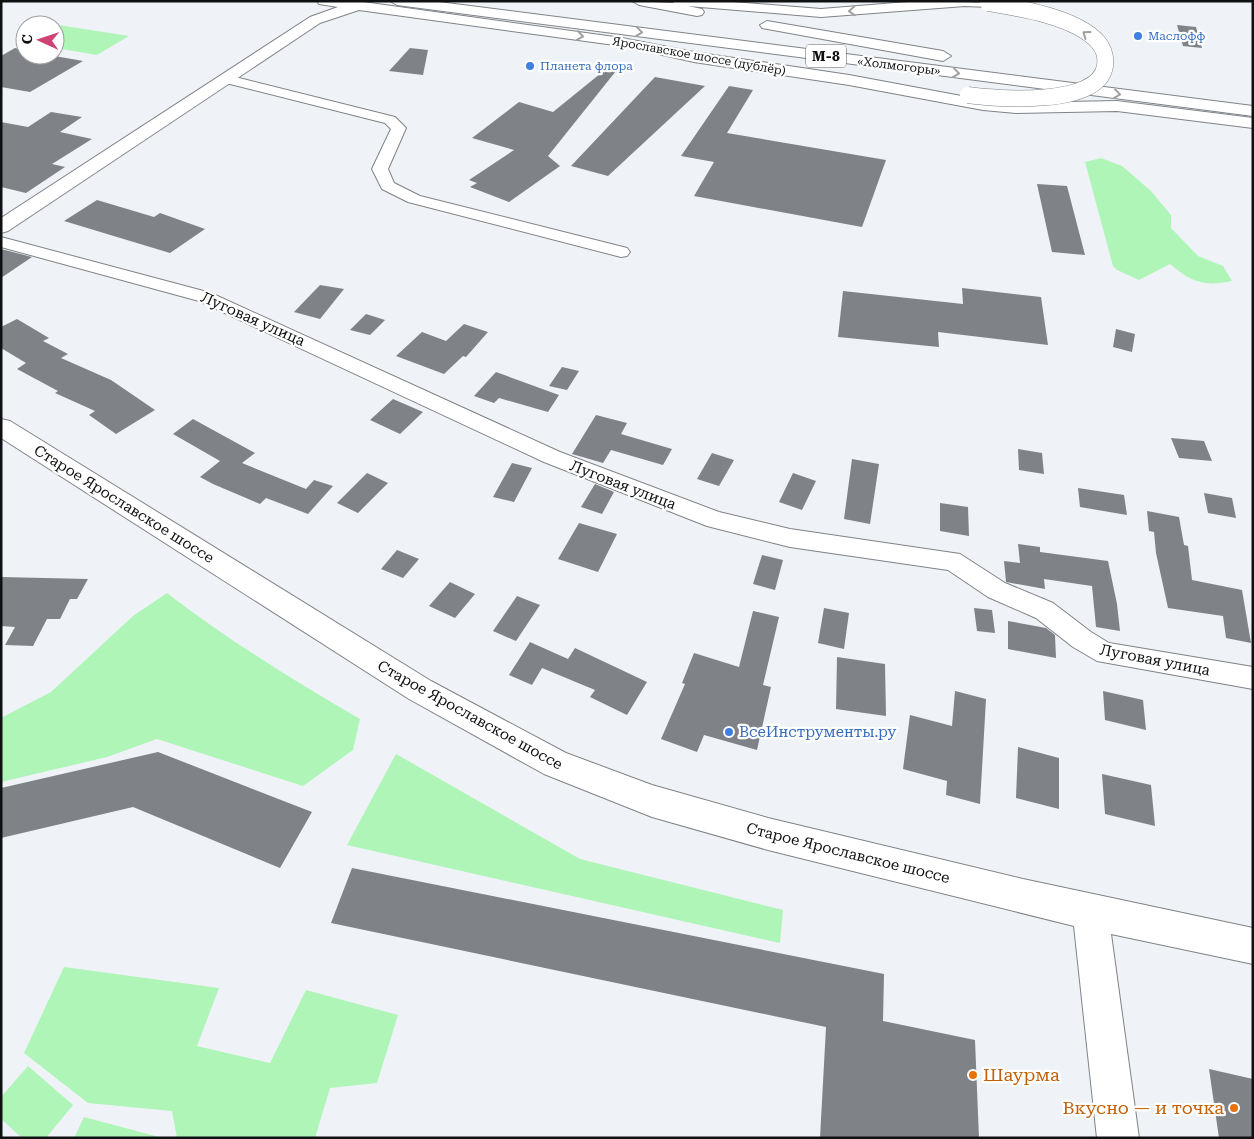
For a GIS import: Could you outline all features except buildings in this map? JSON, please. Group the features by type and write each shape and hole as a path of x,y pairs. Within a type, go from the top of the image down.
{"main road":[{"path":"308,1 317,7 318,13 315,20"},
{"name":"Ярославское шоссе (дублёр)","path":"324,1 622,42 694,58 849,80 983,105 1016,108 1117,106 1253,122"},
{"name":"«Холмогоры»","path":"397,1 1253,111"},
{"path":"508,1 729,29"},
{"path":"639,1 943,56"},
{"path":"622,42 791,64 968,95 1017,99 1062,95 1093,83 1104,72 1106,66 1104,53 1100,46 1078,28 1043,14 988,3 965,2 821,13 753,10 679,1"},
{"path":"1,227 315,20 331,13 367,7"},
{"name":"«Холмогоры»","path":"758,33 982,60"},
{"path":"1080,73 1119,78"},
{"name":"Старое Ярославское шоссе","path":"1,427 420,690 555,764 652,801 768,834 1090,911 1253,946"},
{"path":"1090,911 1118,1138"}],"street":[{"path":"227,79 390,120 399,128 380,169 388,186 414,199 621,252"},
{"name":"Луговая улица","path":"1,242 205,296 552,458 715,520 790,538 952,561 965,566 1002,594 1048,612 1077,638 1091,647 1106,653 1253,678"}],"green space":[{"path":"65,26 129,36 97,55 65,50"},
{"path":"1101,158 1122,166 1151,191 1171,215 1171,228 1198,256 1223,266 1232,281 1222,283 1198,282 1170,264 1139,280 1117,270 1113,266 1085,162"},
{"path":"167,593 261,659 360,719 353,750 303,786 157,739 107,757 1,782 1,718 51,692 133,616"},
{"path":"396,754 580,859 783,910 780,943 347,845"},
{"path":"64,967 219,988 197,1046 270,1063 306,990 398,1015 377,1083 330,1088 315,1138 177,1138 172,1111 88,1103 24,1053"},
{"path":"28,1066 73,1105 46,1138 22,1138 1,1119 1,1097"},
{"path":"84,1117 159,1137 74,1138"}],"place":[{"name":"Маслофф","path":"1138,36"},
{"name":"Планета флора","path":"530,66"},
{"name":"ВсеИнструменты.ру","path":"729,732"},
{"name":"Шаурма","path":"973,1075"},
{"name":"Вкусно — и точка","path":"1234,1108"}]}
